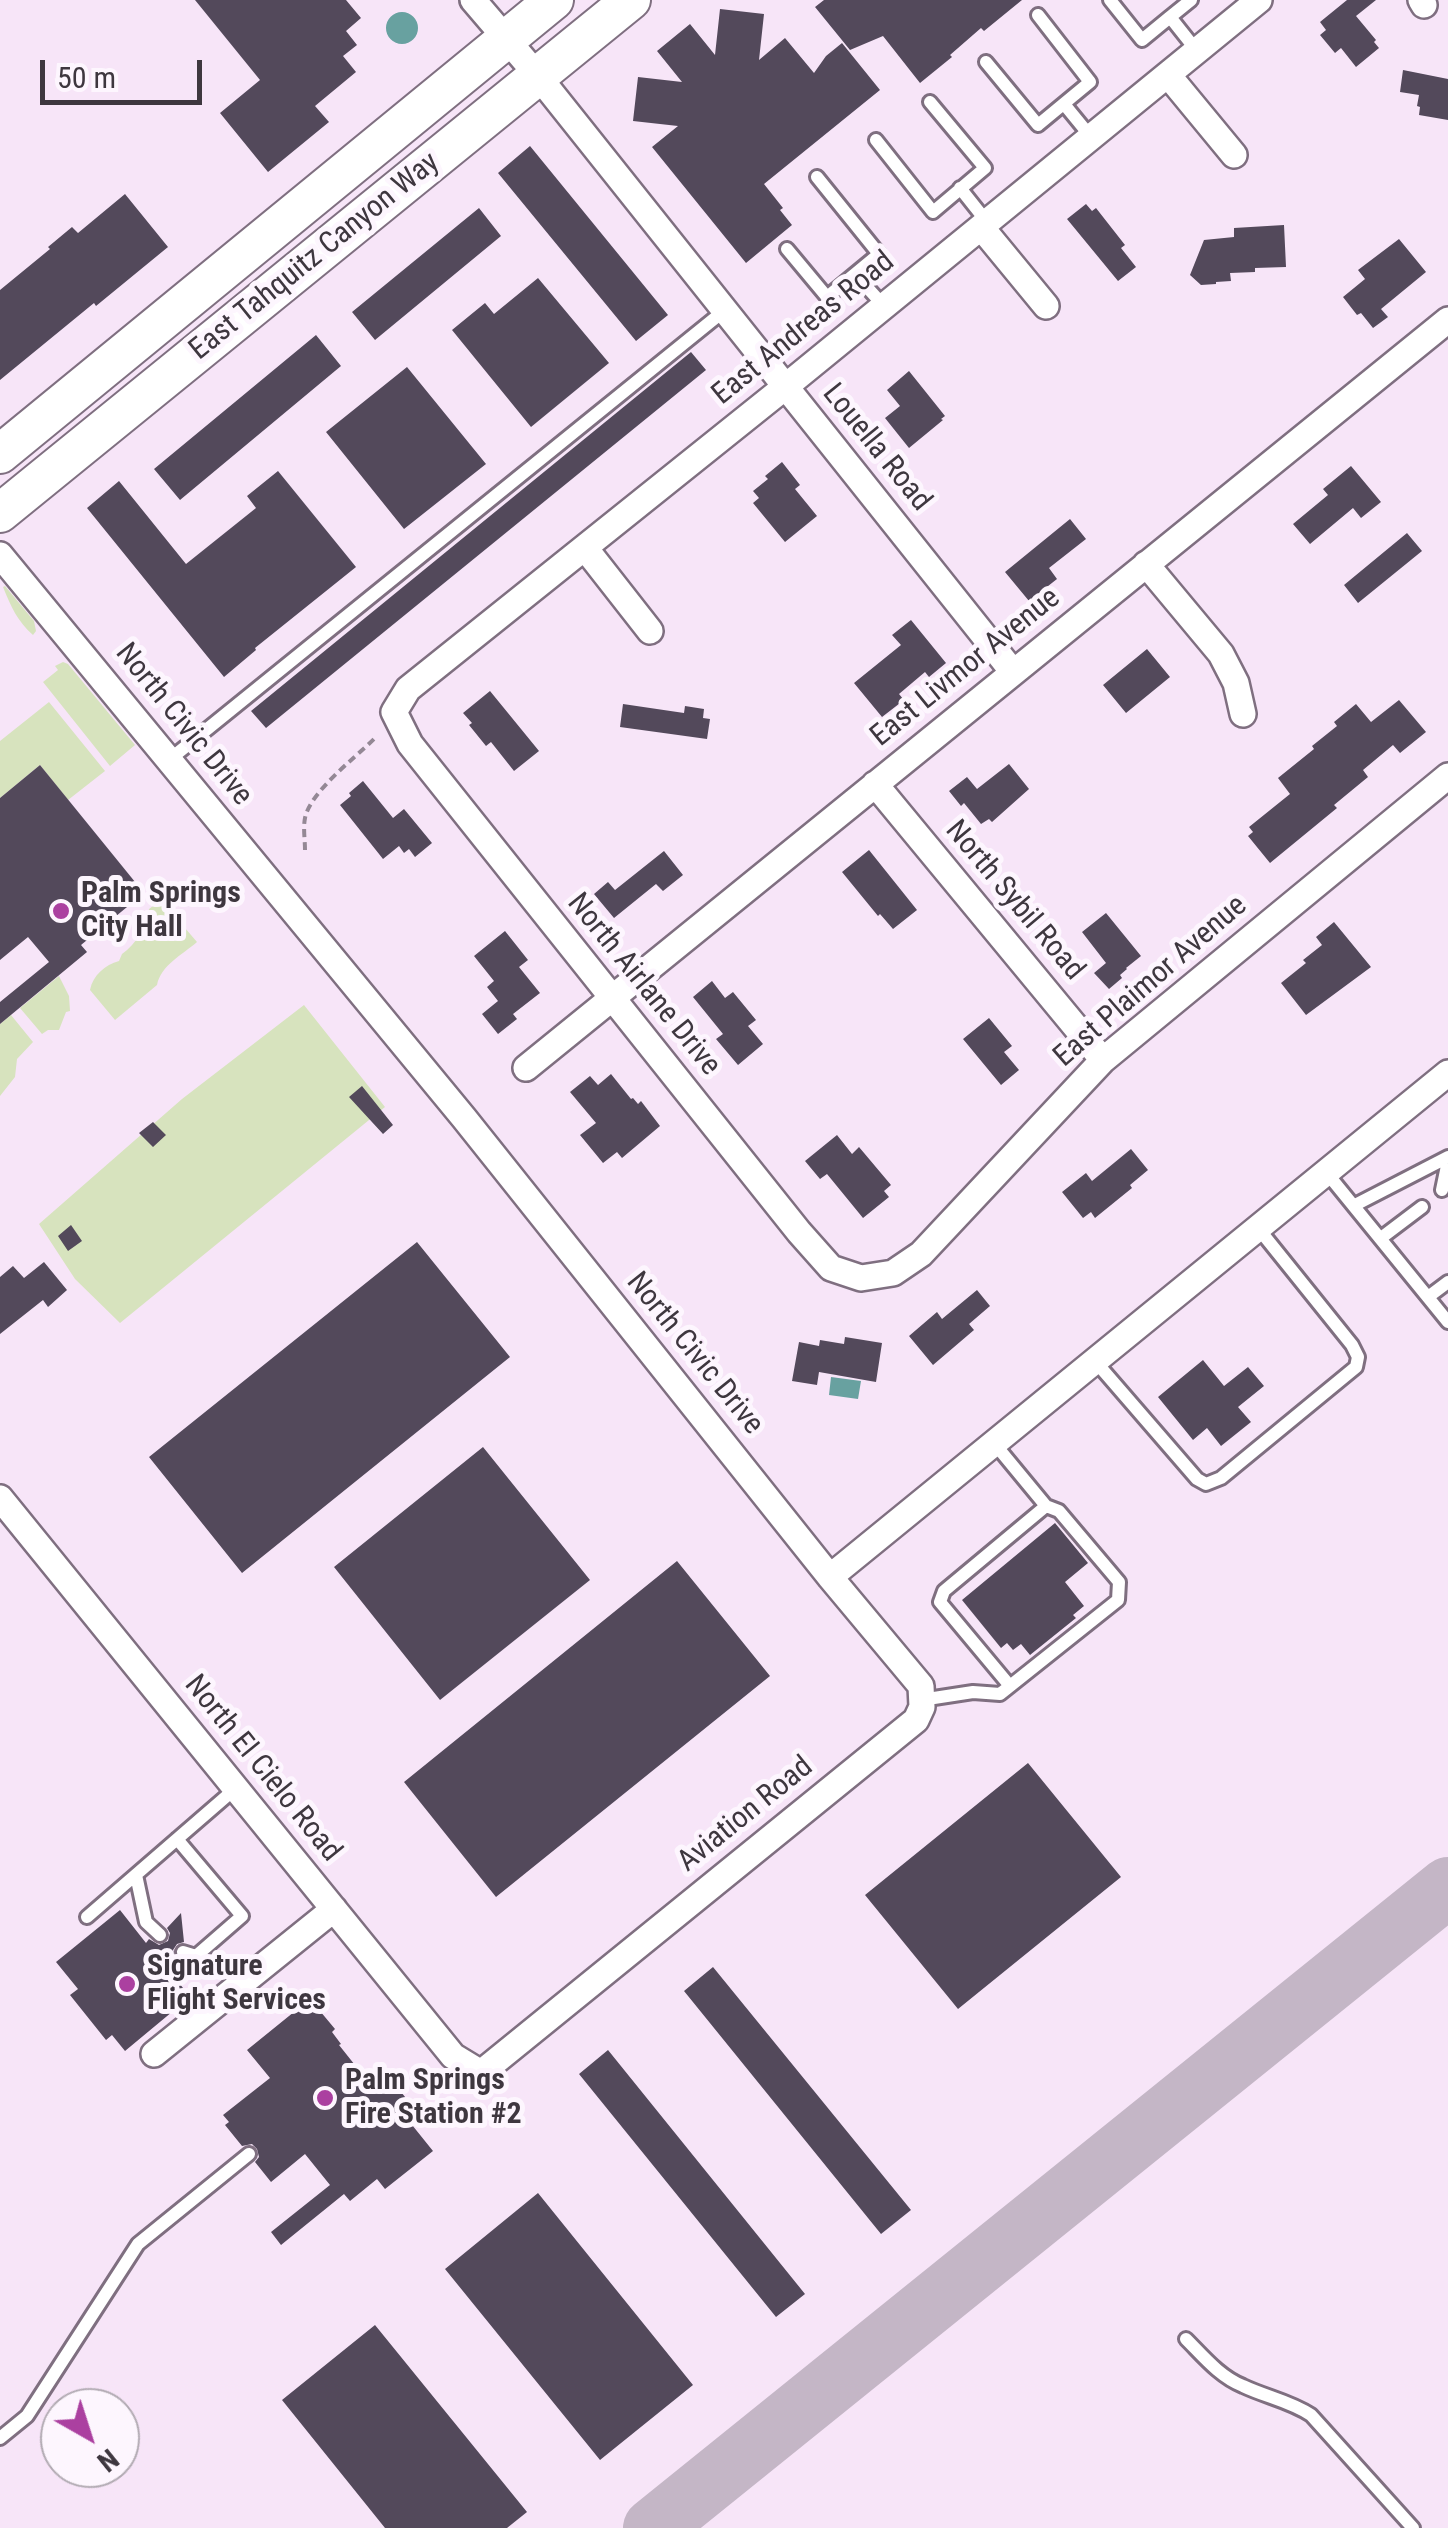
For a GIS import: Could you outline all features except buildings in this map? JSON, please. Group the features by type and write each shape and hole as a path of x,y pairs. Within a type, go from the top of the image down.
{"main road":[{"name":"East Tahquitz Canyon Way","path":"0,454 554,0"},
{"name":"East Tahquitz Canyon Way","path":"0,514 631,0"}],"street":[{"name":"Louella Road","path":"473,0 538,76 1013,672"},
{"name":"East Andreas Road","path":"394,712 408,689 1259,0"},
{"path":"1168,75 1234,155"},
{"path":"984,224 1046,306"},
{"name":"East Livmor Avenue","path":"526,1068 1448,320"},
{"path":"585,548 650,631"},
{"name":"North Civic Drive","path":"0,555 464,1118 830,1577"},
{"path":"1146,564 1221,654 1236,683 1242,714"},
{"name":"North Airlane Drive","path":"394,712 410,744 799,1232 831,1268 861,1278"},
{"name":"East Plaimor Avenue","path":"861,1278 893,1273 920,1254 1103,1060 1448,776"},
{"name":"North Sybil Road","path":"876,784 1103,1060"},
{"path":"921,1700 921,1686 830,1577 1448,1072"},
{"name":"North El Cielo Road","path":"0,1498 454,2056 481,2073"},
{"name":"Aviation Road","path":"481,2073 916,1720 921,1700"},
{"path":"154,2054 334,1909"}],"lane":[{"path":"1110,0 1142,40 1191,0"},
{"path":"986,62 1038,126 1090,82 1038,16"},
{"path":"1170,17 1197,51"},
{"path":"876,140 932,212 984,168 930,102"},
{"path":"1064,104 1092,137"},
{"path":"788,249 826,298 879,254 817,176"},
{"path":"960,188 984,224"},
{"path":"855,274 884,306"},
{"path":"169,760 724,310"},
{"path":"1355,1205 1448,1159"},
{"path":"1442,1190 1448,1159"},
{"path":"1326,1172 1448,1322"},
{"path":"1381,1238 1422,1206"},
{"path":"1095,1361 1197,1479 1206,1484 1221,1478 1356,1367 1358,1357 1258,1228"},
{"path":"1428,1297 1448,1282"},
{"path":"921,1700 973,1692 1000,1694 1118,1600 1119,1582 1059,1510 1046,1506 994,1443"},
{"path":"1010,1686 940,1602 944,1591 1046,1506"},
{"path":"86,1917 236,1788"},
{"path":"177,1839 242,1916 196,1956 183,1952"},
{"path":"136,1875 146,1922 160,1935"},
{"path":"0,2438 27,2416 138,2244 249,2154"},
{"path":"1186,2339 1226,2378 1297,2406 1312,2416 1413,2528"}],"path":[{"path":"305,850 304,821 309,805 374,739"}],"shaded area":[{"path":"402,12 413,17 418,28 413,39 402,44 391,39 386,28 391,17"},
{"path":"5,586 34,621 33,635 15,614"},
{"path":"63,662 135,745 110,766 43,682"},
{"path":"49,702 105,771 68,800 40,765 0,798 0,741"},
{"path":"161,900 197,942 167,966 157,985 115,1020 90,990 100,971 119,961 136,940 149,909"},
{"path":"59,976 69,996 70,1011 59,1030 42,1034 20,1008"},
{"path":"304,1005 385,1107 120,1323 75,1279 39,1224 182,1099"},
{"path":"11,1015 33,1042 17,1059 15,1077 0,1096 0,1024"},
{"path":"831,1377 861,1381 858,1399 829,1395"}],"taxiway":[{"path":"653,2528 1448,1887"}],"place":[{"name":"Palm Springs City Hall","path":"61,911"},
{"name":"Signature Flight Services","path":"127,1984"},
{"name":"Palm Springs Fire Station #2","path":"325,2098"}]}
